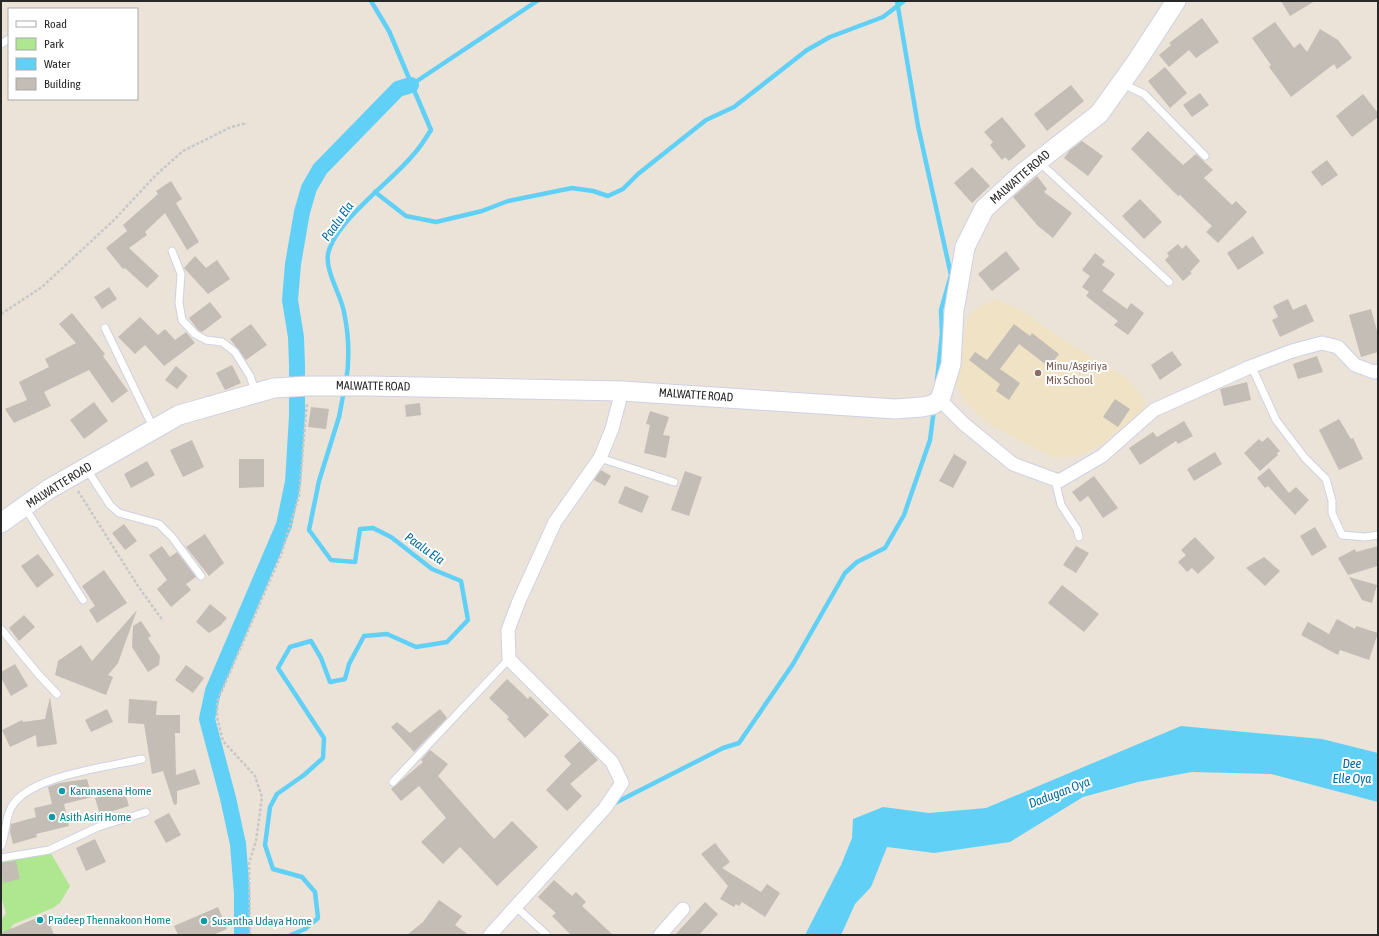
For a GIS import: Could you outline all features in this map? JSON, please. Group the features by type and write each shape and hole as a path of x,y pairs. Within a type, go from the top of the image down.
{"street":[{"name":"MALWATTE ROAD","path":"1,523 49,489 179,415 274,388 308,386 622,391 895,409 922,408 932,405 940,400 951,364 954,311 965,248 984,209 1038,161 1099,114 1176,1"},
{"path":"940,400 964,424 1013,464 1059,482 1102,456 1154,410 1250,367 1292,351 1322,343 1338,347 1355,365 1374,372 1378,371"},
{"path":"490,935 605,808 622,783 612,762 509,659 508,630 519,601 555,522 600,458 612,429 622,391"},
{"path":"660,935 683,910"}],"lane":[{"path":"1121,83 1144,94 1205,156"},
{"path":"1038,161 1169,282"},
{"path":"172,250 181,274 179,303 182,320 195,334 206,340 222,342 235,352 250,376 256,393"},
{"path":"105,328 154,429"},
{"path":"1250,367 1255,374 1276,420 1305,458 1326,479 1332,501 1332,513 1342,535 1365,537 1378,536"},
{"path":"600,458 674,482"},
{"path":"86,467 110,505 119,513 159,524 172,537 201,576"},
{"path":"1055,480 1061,505 1077,529 1078,537"},
{"path":"24,506 83,600"},
{"path":"1,629 39,675 57,694"},
{"path":"393,782 509,659"},
{"path":"1,846 10,810 18,797 29,789 52,779 142,759"},
{"path":"1,858 49,850 98,827 146,812"},
{"path":"516,907 547,935"}],"path":[{"path":"1,314 42,287 114,220 156,175 183,151 231,127 248,123"},
{"path":"250,935 249,862 256,841 262,797 255,776 223,741 217,717 217,702 280,555 299,496 304,456 308,386"},
{"path":"70,477 138,586 163,621"}],"shaded area":[{"name":"Minu/Asgiriya Mix School","path":"997,299 1023,311 1057,336 1128,379 1145,400 1144,409 1102,444 1080,456 1056,458 989,424 965,402 956,386 966,322 973,312 982,305"}],"green space":[{"path":"49,850 70,886 60,903 53,908 14,924 11,927 15,935 1,935 1,920 6,913 1,896 1,858"}],"water":[{"name":"Dee Elle Oya","path":"1181,726 1322,739 1378,753 1378,802 1271,774 1192,772 1138,782 1083,797 1010,842 934,853 887,847 871,887 855,904 841,935 805,935 841,865 852,838 853,819 883,807 929,813 986,808"}],"building":[{"path":"1281,1 1315,1 1290,16"},
{"path":"1202,18 1219,42 1196,58 1189,50 1169,67 1159,55 1171,45 1169,43"},
{"path":"1275,22 1294,48 1300,43 1307,52 1320,29 1338,40 1352,58 1337,69 1334,64 1291,97 1269,67 1271,65 1252,38"},
{"path":"1165,67 1187,93 1170,108 1148,81"},
{"path":"1071,85 1084,101 1047,131 1034,114"},
{"path":"1200,93 1209,105 1192,117 1183,105"},
{"path":"1363,94 1378,113 1378,117 1352,137 1336,116"},
{"path":"1002,117 1026,146 1009,161 1005,157 1002,160 990,145 993,142 984,132"},
{"path":"1148,131 1183,165 1196,154 1213,170 1204,178 1232,205 1236,201 1247,212 1218,243 1206,232 1212,226 1180,195 1178,196 1131,149"},
{"path":"1082,141 1103,156 1088,176 1064,158 1070,150"},
{"path":"1327,160 1338,175 1322,186 1311,172"},
{"path":"972,167 990,186 972,203 954,183"},
{"path":"1037,176 1047,189 1044,192 1072,213 1053,238 1038,226 1013,197"},
{"path":"171,181 182,199 176,203 199,242 187,250 165,213 145,232 147,235 129,248 159,276 147,288 125,268 123,269 106,248 127,231 123,225 158,194 156,191"},
{"path":"1140,199 1162,222 1144,239 1122,216"},
{"path":"1253,236 1264,253 1238,270 1227,253"},
{"path":"1178,244 1182,249 1186,245 1200,261 1190,272 1192,273 1183,281 1165,260 1169,256 1167,253"},
{"path":"1006,251 1020,269 992,291 978,274"},
{"path":"1095,253 1105,261 1102,265 1115,274 1102,291 1127,309 1131,303 1144,313 1128,335 1114,325 1118,321 1086,296 1089,292 1082,287 1090,276 1082,270"},
{"path":"195,256 206,268 217,260 230,279 208,294 184,268"},
{"path":"109,287 117,299 102,309 94,297"},
{"path":"1288,299 1293,310 1306,304 1314,321 1280,337 1272,320 1278,317 1273,306"},
{"path":"210,302 222,317 202,332 198,330 189,318"},
{"path":"1371,309 1378,334 1378,352 1361,357 1349,315"},
{"path":"72,313 105,354 103,356 128,391 112,403 89,370 44,392 51,406 14,423 5,409 27,400 19,382 49,367 45,359 76,343 59,324"},
{"path":"140,317 158,335 165,329 175,340 186,332 195,343 164,366 145,345 135,354 118,337"},
{"path":"251,324 267,345 246,360 230,339"},
{"path":"1014,324 1030,336 1032,333 1059,354 1049,367 1019,344 1000,369 1020,383 1009,400 996,391 1000,384 969,360 975,352 987,360"},
{"path":"1172,351 1182,365 1160,380 1151,365"},
{"path":"1317,356 1323,372 1298,379 1293,364"},
{"path":"232,365 241,383 225,390 216,373"},
{"path":"176,366 188,376 177,389 165,380"},
{"path":"1247,382 1251,400 1224,406 1220,389"},
{"path":"1115,399 1130,409 1118,427 1103,417"},
{"path":"94,402 108,421 84,439 70,420"},
{"path":"420,403 421,415 406,417 405,405"},
{"path":"311,407 329,409 326,429 308,427"},
{"path":"650,411 669,417 663,435 670,436 666,458 644,453 650,425 646,424"},
{"path":"1339,419 1351,439 1353,438 1363,459 1339,470 1319,430"},
{"path":"1184,421 1193,436 1178,444 1176,441 1140,465 1129,448 1153,432 1157,437"},
{"path":"1268,437 1280,451 1277,453 1278,455 1260,471 1244,453 1259,439 1262,442"},
{"path":"192,440 204,467 183,477 170,450"},
{"path":"1215,452 1222,464 1194,481 1187,469"},
{"path":"954,454 967,462 953,488 939,481"},
{"path":"239,459 264,459 264,487 239,488"},
{"path":"147,461 155,475 131,488 124,474"},
{"path":"1269,468 1289,493 1296,487 1309,500 1295,515 1268,486 1265,488 1257,478"},
{"path":"601,470 611,476 605,486 594,480"},
{"path":"685,471 702,477 689,516 671,510"},
{"path":"1094,476 1118,508 1103,518 1088,496 1080,502 1072,492"},
{"path":"625,486 649,496 642,513 618,503"},
{"path":"124,524 137,541 125,550 112,533"},
{"path":"1315,527 1327,547 1312,556 1300,536"},
{"path":"205,534 224,563 209,576 186,547"},
{"path":"1195,537 1215,558 1198,574 1192,568 1187,572 1178,562 1186,555 1181,550"},
{"path":"162,546 170,557 177,552 196,577 186,584 191,590 171,607 157,589 167,580 149,555"},
{"path":"1076,546 1089,553 1076,573 1063,565"},
{"path":"1378,546 1378,566 1348,575 1338,558 1355,549 1356,552"},
{"path":"38,554 54,575 37,588 21,566"},
{"path":"1264,557 1280,571 1265,586 1246,568"},
{"path":"104,570 127,603 97,623 89,610 95,606 82,586"},
{"path":"1349,577 1377,585 1372,603 1362,600"},
{"path":"1062,585 1099,614 1084,632 1048,603"},
{"path":"210,604 227,618 221,625 209,633 196,622"},
{"path":"137,610 118,663 108,675 113,677 106,695 55,675 58,661 81,645 92,661"},
{"path":"24,615 35,627 19,641 9,628"},
{"path":"1337,619 1355,629 1356,626 1378,633 1369,660 1340,650 1338,655 1301,635 1308,622 1329,634"},
{"path":"141,621 151,636 148,638 160,656 159,665 148,672 132,647 133,626"},
{"path":"15,664 28,686 11,696 1,678 1,672"},
{"path":"186,665 204,678 193,693 175,680"},
{"path":"507,679 528,699 530,696 549,715 525,738 507,719 509,717 489,698"},
{"path":"50,697 57,744 37,747 36,735 10,747 2,730 22,720 23,722 45,719"},
{"path":"129,699 157,701 156,715 180,715 180,733 175,733 176,775 195,769 200,784 177,791 177,804 174,805 163,771 152,774 144,724 128,723"},
{"path":"107,709 113,722 91,732 85,720"},
{"path":"440,709 447,718 414,752 391,727 397,722 410,733"},
{"path":"580,741 598,760 570,784 582,796 567,811 546,790 571,764 564,756"},
{"path":"430,750 448,764 438,776 494,839 512,821 538,847 497,886 460,847 443,864 421,842 446,818 419,786 401,801 391,789 423,762 421,760"},
{"path":"87,779 92,797 64,804 69,826 36,834 37,837 13,844 10,832 11,824 36,817 34,808 52,804 48,787 59,783"},
{"path":"124,789 129,806 100,815 95,798"},
{"path":"169,813 181,835 166,843 154,821"},
{"path":"95,839 106,862 86,871 76,848"},
{"path":"715,843 730,862 722,868 761,892 767,884 780,893 765,917 742,902 739,906 736,904 734,907 720,899 728,886 701,854"},
{"path":"16,861 20,879 3,883 1,863"},
{"path":"554,880 572,896 576,892 586,902 582,906 613,935 571,935 552,916 556,913 538,897"},
{"path":"439,900 462,916 455,925 469,935 407,935 423,922"},
{"path":"705,902 718,914 699,935 675,935"},
{"name":"Susantha Udaya Home","path":"218,907 227,929 213,935 178,935 174,926"},
{"name":"Pradeep Thennakoon Home","path":"46,914 54,935 1,935 1,933"}],"waterway":[{"name":"Paalu Ela","path":"346,382 348,356 347,330 342,305 329,268 328,254 333,241 341,228 352,215 404,165 418,149 431,130 389,31 371,1"},
{"path":"411,85 537,1"},
{"path":"897,1 918,126 951,275 941,310 942,334 937,380"},
{"path":"375,192 406,216 436,222 482,211 508,201 572,188 593,191 608,196 623,189 638,174 706,120 734,107 807,50 830,37 883,17 904,1"},
{"path":"242,935 242,894 238,844 228,798 207,719 213,691 284,525 293,482 297,416 297,365 296,337 290,300 293,264 302,212 309,188 320,169 398,89 411,85"},
{"name":"Paalu Ela","path":"291,935 305,929 318,918 315,892 302,877 273,869 265,845 270,807 277,794 304,775 323,758 324,738 278,668 290,647 311,641 321,658 330,682 345,679 349,664 364,636 387,634 416,647 447,642 468,620 461,581 432,569 391,537 373,528 360,529 355,562 331,560 309,530 319,481 339,417 344,391"},
{"path":"613,804 723,748 739,743 793,664 845,573 857,562 885,548 904,515 930,440 934,409"}],"place":[{"name":"Minu/Asgiriya Mix School","path":"1038,373"},
{"name":"Karunasena Home","path":"62,791"},
{"name":"Asith Asiri Home","path":"52,817"},
{"name":"Pradeep Thennakoon Home","path":"40,920"},
{"name":"Susantha Udaya Home","path":"204,921"}],"water label":[{"name":"Dadugan Oya","path":"1059,792"}]}
